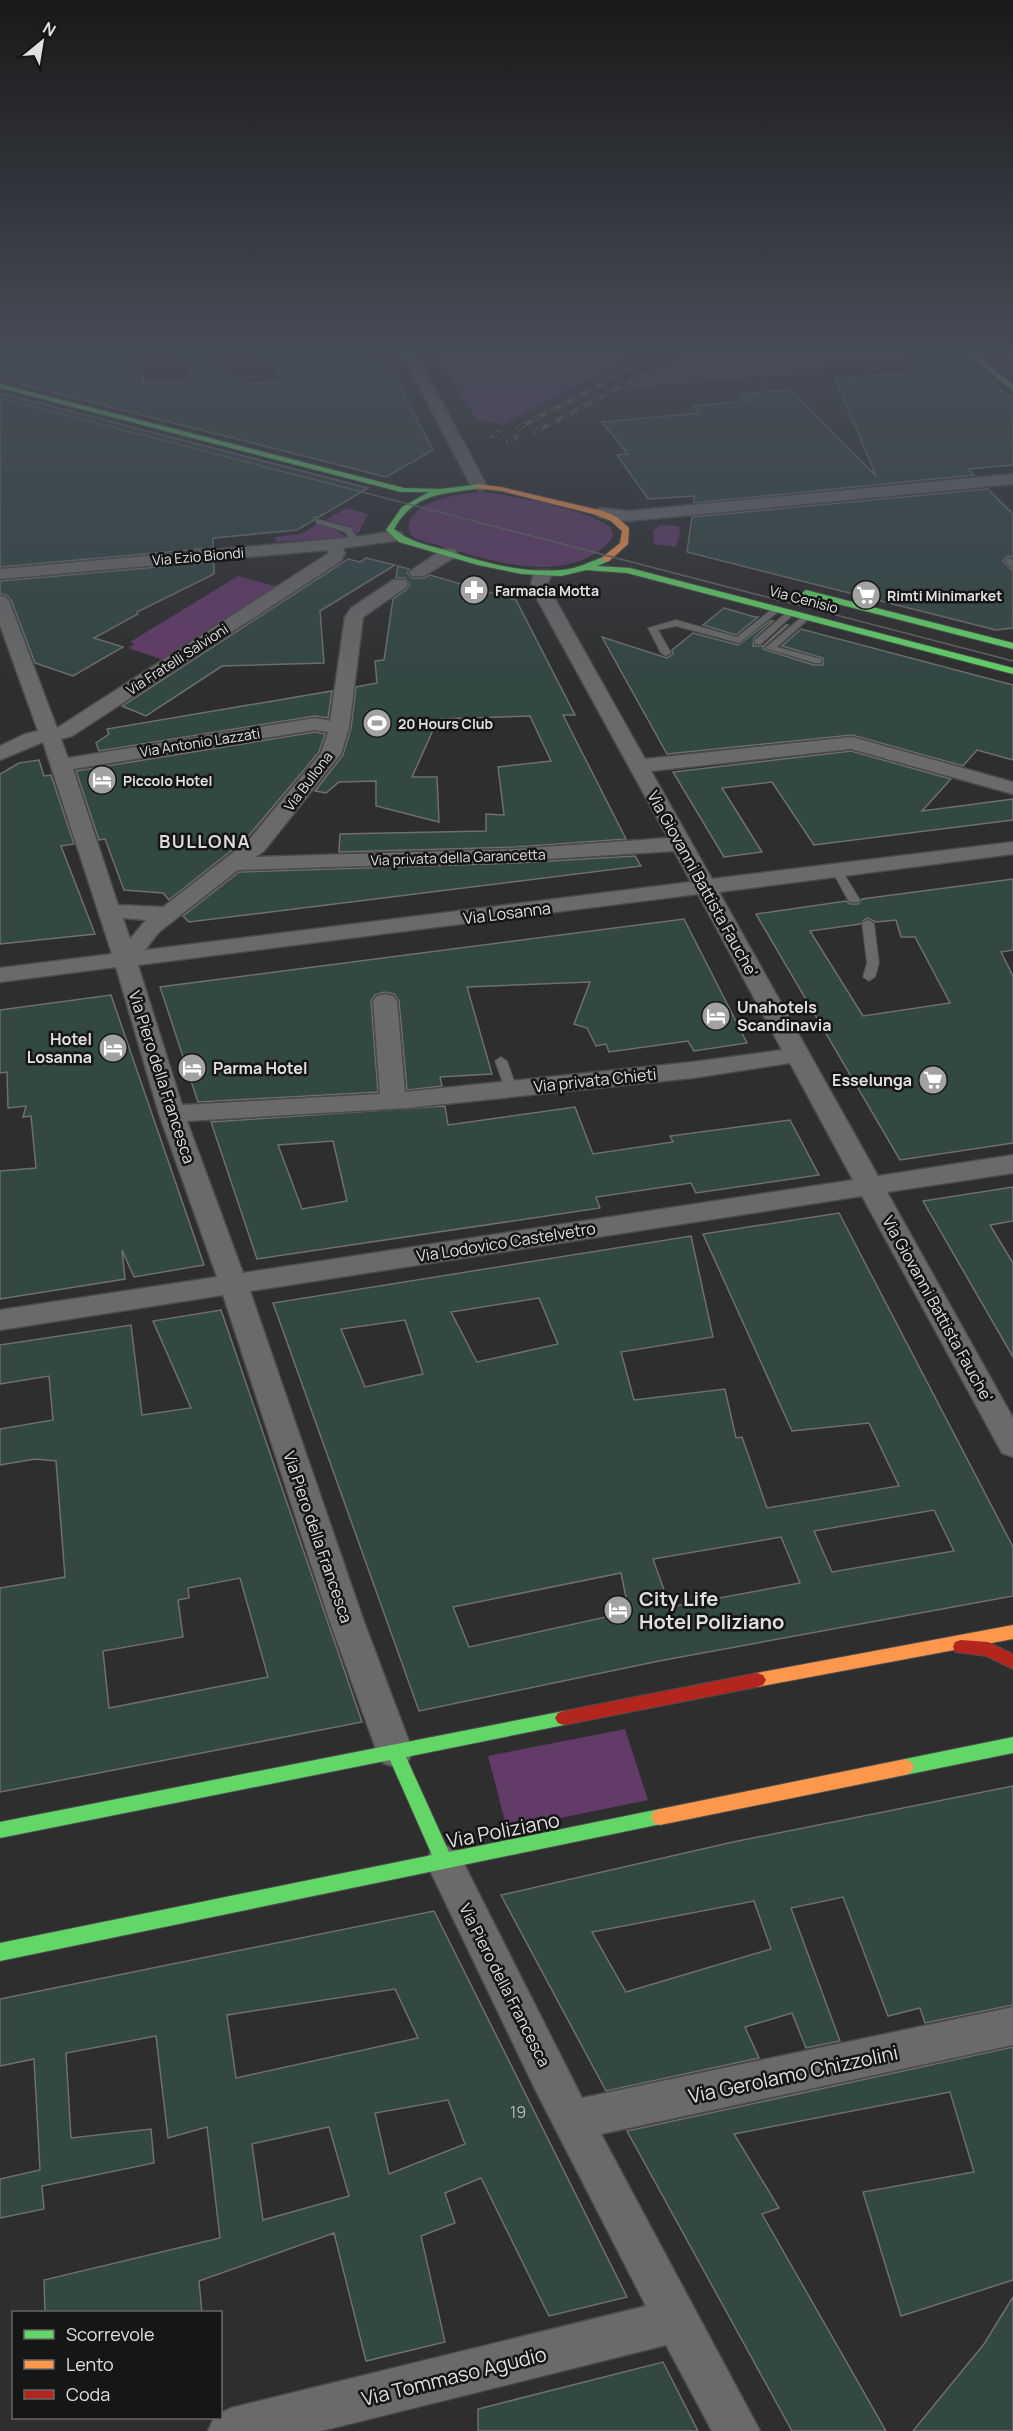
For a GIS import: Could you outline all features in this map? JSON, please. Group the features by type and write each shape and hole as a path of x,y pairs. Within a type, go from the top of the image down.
{"main road":[{"path":"301,463 404,490 479,486 501,489 600,513 614,519 629,541 611,556 585,568 543,574 516,571 395,536 390,530 396,516 411,504 437,490"},
{"path":"383,508 396,516"},
{"name":"Via Cenisio","path":"585,568 627,570 1013,671"},
{"name":"Via Cenisio","path":"796,591 1013,646"},
{"path":"0,1830 761,1679 1013,1632"},
{"path":"945,1645 988,1649 1013,1662"},
{"path":"1008,1746 1013,1737"},
{"name":"Via Poliziano","path":"0,1952 1008,1746"},
{"name":"Via Piero della Francesca","path":"395,1752 444,1862"}],"street":[{"path":"467,463 479,486"},
{"path":"600,513 629,516 1012,480"},
{"path":"629,541 639,519 651,514"},
{"name":"Via Ezio Biondi","path":"0,574 356,542 395,536"},
{"name":"Via Fratelli Salvioni","path":"0,754 23,741 65,732 335,557 338,553 333,544"},
{"path":"418,572 449,553"},
{"name":"Via Giovanni Battista Fauche'","path":"543,574 538,583 541,590 1013,1445"},
{"name":"Via Bullona","path":"125,960 151,927 235,864 265,837 331,754 339,728 354,617 357,612 399,584"},
{"name":"Via Piero della Francesca","path":"0,600 51,735 125,960 172,1114 233,1283 346,1619 395,1752"},
{"path":"987,640 1013,638"},
{"name":"Via Antonio Lazzati","path":"61,765 315,724 339,728"},
{"path":"638,766 852,742 1011,784"},
{"name":"Via privata della Garancetta","path":"235,864 516,855 681,844"},
{"name":"Via Losanna","path":"0,975 1013,848"},
{"path":"109,911 168,914"},
{"path":"385,1001 393,1101"},
{"name":"Via privata Chieti","path":"172,1114 393,1101 693,1070 797,1055"},
{"name":"Via Lodovico Castelvetro","path":"0,1320 1013,1164"},
{"name":"Via Piero della Francesca","path":"444,1862 573,2120 737,2431"},
{"name":"Via Gerolamo Chizzolini","path":"573,2120 1013,2026"},
{"name":"Via Tommaso Agudio","path":"231,2431 677,2320"}],"lane":[{"path":"319,521 348,530 356,542"},
{"path":"1013,561 1009,561 1013,566"},
{"path":"666,653 653,628 676,623 739,640 776,609"},
{"path":"758,642 791,613"},
{"path":"807,617 770,648 818,661"},
{"path":"837,871 854,900"},
{"path":"868,923 873,963 869,977"},
{"path":"501,1061 511,1089"}],"shaded area":[{"path":"483,492 570,509 601,521 611,528 613,536 602,549 577,562 532,567 484,558 416,539 409,533 410,522 415,513 424,506 448,497"},
{"path":"346,508 368,514 358,534 348,526 326,520"},
{"path":"318,524 335,529 345,537 277,542 275,537 301,534"},
{"path":"662,525 679,526 680,532 676,547 654,544 653,530"},
{"path":"238,576 282,588 167,661 128,648 135,644 130,642"},
{"path":"625,1729 648,1800 507,1829 488,1756"}],"building":[{"path":"0,463 273,463 368,488 319,517 315,517 314,520 297,530 213,538 213,548 0,567"},
{"path":"333,463 410,463 386,477"},
{"path":"623,463 864,463 876,476 871,463 1013,463 968,469 974,475 694,503 694,496 648,499"},
{"path":"988,489 1013,514 1013,557 1008,556 1003,561 1013,571 1013,628 996,630 687,552 692,517"},
{"path":"366,558 395,565 320,611 324,663 222,666 146,716 122,706 348,559 360,562"},
{"path":"214,562 214,574 137,612 138,614 94,638 123,647 73,676 35,663 11,600 6,595 0,594 0,581"},
{"path":"398,566 409,569 407,573 412,578 424,578 430,575 516,600 575,715 563,715 626,839 516,847 339,852 340,834 486,831 486,814 504,815 498,767 551,761 530,716 438,719 412,777 437,777 439,822 376,806 376,781 339,782 326,793 315,791 343,755 351,728 356,687 377,683 375,661 384,660 393,599 406,590 410,584 405,578 396,578"},
{"path":"724,608 758,617 736,635 703,625"},
{"path":"773,621 754,638 753,646 763,646 788,625 763,649 814,665 823,665 823,658 782,646 801,629 1013,685 1013,760 977,750 963,766 852,735 667,754 602,637 667,658 673,654 672,650 693,633 738,645"},
{"path":"332,691 328,718 315,716 99,751 96,743 109,734 107,729"},
{"path":"315,732 325,734 319,752 246,839 169,900 163,893 124,890 105,839 99,840 76,771"},
{"path":"851,751 951,779 922,811 1013,799 1013,820 814,845 772,782 722,788 762,852 724,857 673,772"},
{"path":"39,760 44,776 51,775 74,844 61,846 95,934 0,944 0,774 19,763"},
{"path":"635,856 641,866 189,922 183,916 239,872 516,863"},
{"path":"1013,879 1013,950 1001,952 1013,976 1013,1143 900,1160 756,914 846,901 850,904 858,904 862,899","holes":["867,918 876,922 896,920 901,937 915,937 950,1003 863,1016 810,931 860,924"]},
{"path":"684,919 747,1043 694,1051 688,1041 609,1052 606,1044 596,1046 587,1028 574,1024 590,982 467,987 492,1074 440,1077 442,1086 407,1090 399,1001 394,994 384,992 375,995 371,1001 378,1092 198,1102 160,987"},
{"path":"111,995 204,1265 134,1277 122,1250 125,1279 0,1299 0,1171 36,1168 31,1116 23,1117 26,1106 8,1108 7,1072 0,1073 0,1010"},
{"path":"445,1106 448,1125 575,1107 593,1154 673,1142 670,1136 790,1120 819,1175 696,1193 691,1183 596,1197 600,1208 257,1259 211,1122","holes":["333,1141 347,1201 302,1209 278,1145"]},
{"path":"1013,1187 1013,1221 990,1225 1013,1263 1013,1357 923,1201"},
{"path":"839,1213 1013,1547 1013,1596 659,1661 419,1711 273,1303 691,1236 713,1337 621,1352 634,1400 725,1389 736,1438 742,1437 767,1508 899,1486 869,1423 792,1431 703,1234","holes":["539,1298 558,1344 477,1362 451,1312","405,1320 423,1374 365,1387 341,1329","934,1510 954,1551 832,1572 814,1531","781,1537 800,1583 670,1607 653,1559","621,1573 629,1612 469,1647 453,1607"]},
{"path":"221,1310 362,1722 0,1792 0,1588 65,1577 56,1461 35,1459 0,1465 0,1429 53,1420 49,1376 0,1384 0,1345 131,1325 142,1415 191,1408 153,1321","holes":["240,1578 268,1677 109,1708 103,1651 183,1637 178,1600 189,1598 188,1588"]},
{"path":"1013,1786 1013,2005 925,2023 920,2008 888,2016 843,1897 791,1908 840,2041 806,2048 792,2013 745,2027 759,2058 606,2091 501,1895 733,1842","holes":["754,1901 771,1949 626,1992 592,1932"]},
{"path":"434,1911 627,2297 549,2316 481,2178 445,2193 455,2223 421,2236 445,2342 366,2361 334,2233 199,2281 202,2311 45,2311 44,2280 220,2238 207,2127 168,2138 156,2036 66,2053 71,2138 151,2129 154,2163 42,2186 44,2209 0,2218 0,2179 40,2170 34,2059 0,2066 0,1999","holes":["395,1989 418,2038 236,2078 227,2015","448,2100 465,2144 389,2174 375,2113","329,2127 349,2196 263,2220 252,2144"]},
{"path":"1013,2047 1013,2280 901,2316 863,2192 974,2172 950,2092 734,2134 779,2208 762,2214 886,2431 792,2431 627,2131"},
{"path":"1013,2297 1013,2431 913,2431 984,2344"},
{"path":"663,2362 698,2431 478,2431 478,2409"}],"tram line":[{"path":"252,463 1013,661"}],"traffic: fast":[{"path":"301,463 404,490 437,490"},
{"path":"479,486 440,492 415,501 396,518 390,530 402,540 481,563 522,572 542,574 567,572 606,559"},
{"path":"587,568 627,570 1013,671"},
{"path":"806,593 1013,646"},
{"path":"0,1830 564,1718"},
{"path":"905,1767 1013,1745"},
{"path":"395,1752 444,1862"},
{"path":"0,1952 660,1817"}],"traffic: slow":[{"path":"479,486 501,489 600,513 614,519 626,530 624,544 606,559"},
{"path":"757,1680 1013,1632"},
{"path":"660,1817 905,1767"}],"traffic: jam":[{"path":"961,1647 988,1649 1013,1662"},
{"path":"564,1718 757,1680"}],"place":[{"name":"Farmacia Motta","path":"474,590"},
{"name":"Rimti Minimarket","path":"866,595"},
{"name":"20 Hours Club","path":"377,723"},
{"name":"Piccolo Hotel","path":"102,780"},
{"name":"Unahotels Scandinavia","path":"716,1016"},
{"name":"Hotel Losanna","path":"113,1048"},
{"name":"Parma Hotel","path":"192,1068"},
{"name":"Esselunga","path":"933,1080"},
{"name":"City Life Hotel Poliziano","path":"618,1610"}],"district":[{"name":"BULLONA","path":"205,841"}]}
